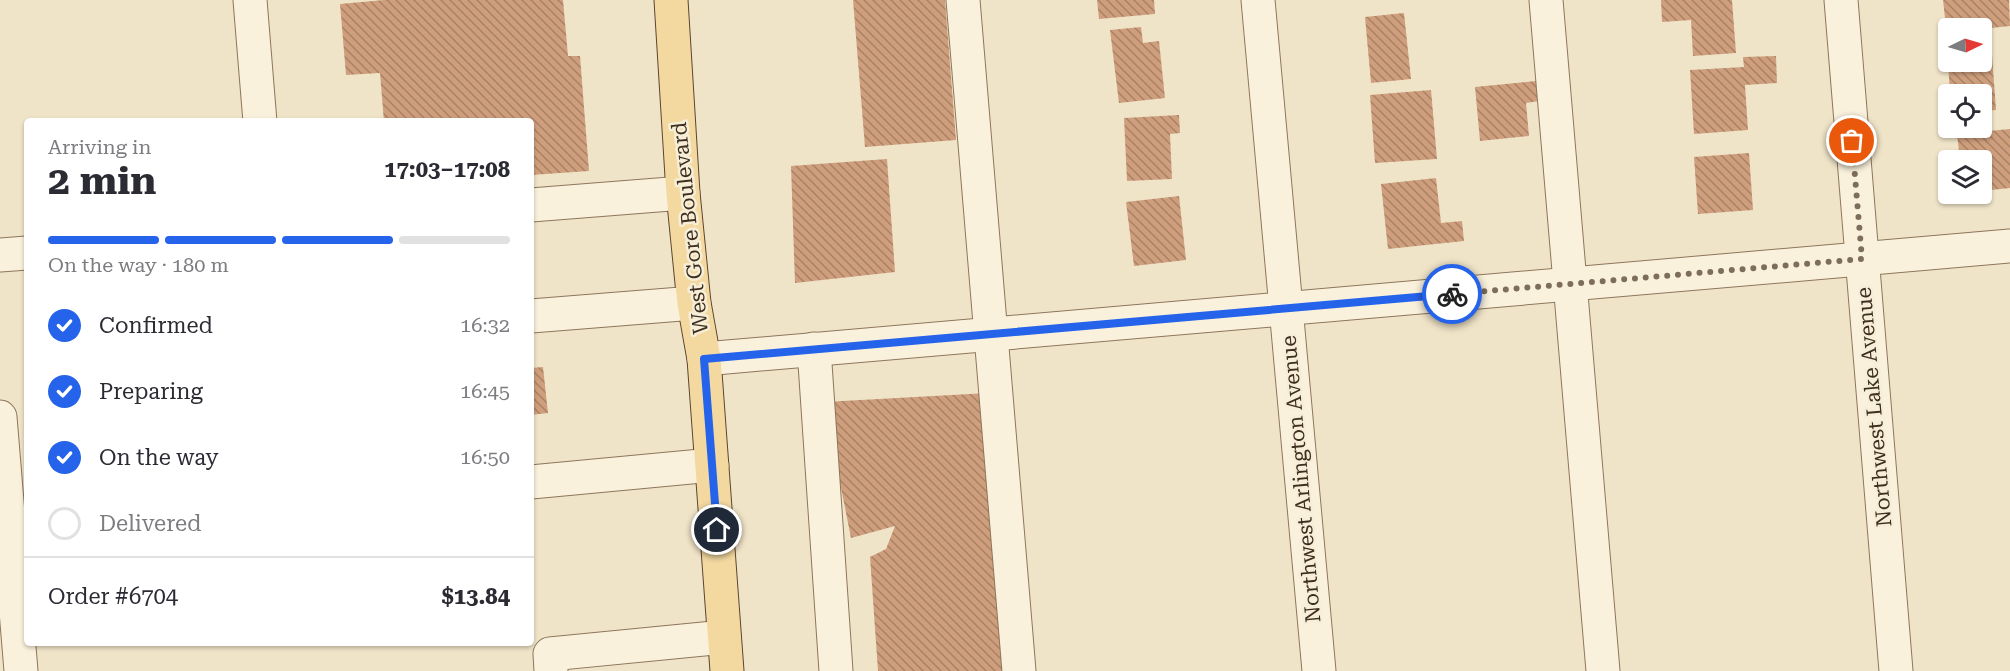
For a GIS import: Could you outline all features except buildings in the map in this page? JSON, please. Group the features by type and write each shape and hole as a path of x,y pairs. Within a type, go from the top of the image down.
{"main road":[{"name":"West Gore Boulevard","path":"670,0 683,193 694,303 704,359 727,671"}],"street":[{"path":"250,0 260,118"},
{"path":"963,0 1019,671"},
{"name":"Northwest Arlington Avenue","path":"1258,0 1319,671"},
{"path":"1546,0 1603,671"},
{"name":"Northwest Lake Avenue","path":"1841,0 1896,671"},
{"path":"534,205 683,193"},
{"path":"704,359 2010,246"},
{"path":"0,255 24,253"},
{"path":"534,316 694,303"},
{"path":"814,350 836,671"},
{"path":"0,417 12,530 21,671"},
{"path":"534,482 712,465"},
{"path":"551,671 550,654 724,637"}],"way so far":[{"path":"1452,294 1862,259 1852,141"}],"route":[{"path":"717,530 704,359 1452,294"}]}
